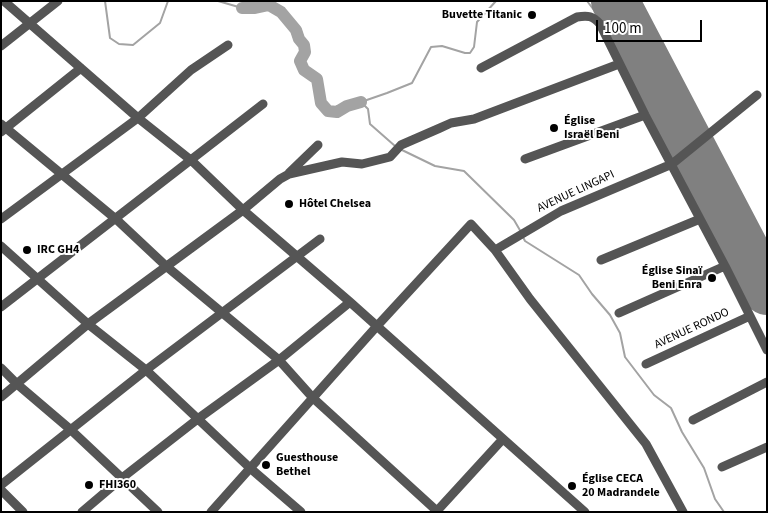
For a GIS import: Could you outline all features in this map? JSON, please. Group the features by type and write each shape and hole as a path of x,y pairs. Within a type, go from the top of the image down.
{"street":[{"path":"4,1 138,118 192,161 243,210 350,302 502,440 585,512"},
{"path":"1,46 58,1"},
{"path":"481,68 577,17 590,16 600,24 767,350"},
{"path":"1,218 138,118 191,70 228,45"},
{"path":"289,174 342,162 362,164 390,157 401,145 450,123 474,119 619,64"},
{"path":"81,68 3,128 117,220 166,266 279,360 313,398 437,512 502,440"},
{"name":"AVENUE LINGAPI","path":"495,250 561,211 672,164 757,95"},
{"path":"1,308 38,278 117,220 263,104"},
{"path":"525,159 645,115"},
{"path":"1,397 88,324 289,174 318,145"},
{"path":"601,260 700,219"},
{"path":"211,512 377,326 470,225 473,225 495,250 530,299 646,444 681,508 672,512"},
{"path":"1,485 146,370 320,239"},
{"path":"1,246 88,324 146,370 250,468 302,512"},
{"path":"620,313 725,266"},
{"path":"82,512 122,478 199,418 279,360 350,302"},
{"name":"AVENUE RONDO","path":"646,364 750,316"},
{"path":"1,368 71,430 158,512"},
{"path":"693,420 767,382"},
{"path":"722,467 767,448"},
{"path":"1,490 22,512"}],"waterway":[{"path":"105,1 110,38 119,44 133,45 160,23 168,1"},
{"path":"218,1 242,8"},
{"path":"395,146 370,124 368,109 361,102 412,83 431,47 442,46 470,53 474,47 477,22 496,1"},
{"path":"587,1 600,18"},
{"path":"242,8 269,5 281,12 296,30 299,39 304,45 305,52 300,61 304,70 317,79 321,103 328,111 337,112 347,106 361,102"},
{"path":"402,150 435,166 464,171 514,220 521,232"},
{"path":"523,237 525,241 579,275 610,315 620,333 625,357 654,395 671,408 682,432 704,468 715,499 724,512"}],"runway":[{"path":"615,1 767,291"}],"place":[{"name":"Buvette Titanic","path":"532,15"},
{"name":"Église Israël Beni","path":"554,128"},
{"name":"Hôtel Chelsea","path":"289,204"},
{"name":"IRC GH4","path":"27,250"},
{"name":"Église Sinaï Beni Enra","path":"712,278"},
{"name":"Guesthouse Bethel","path":"266,465"},
{"name":"FHI360","path":"89,485"},
{"name":"Église CECA 20 Madrandele","path":"572,486"}]}
